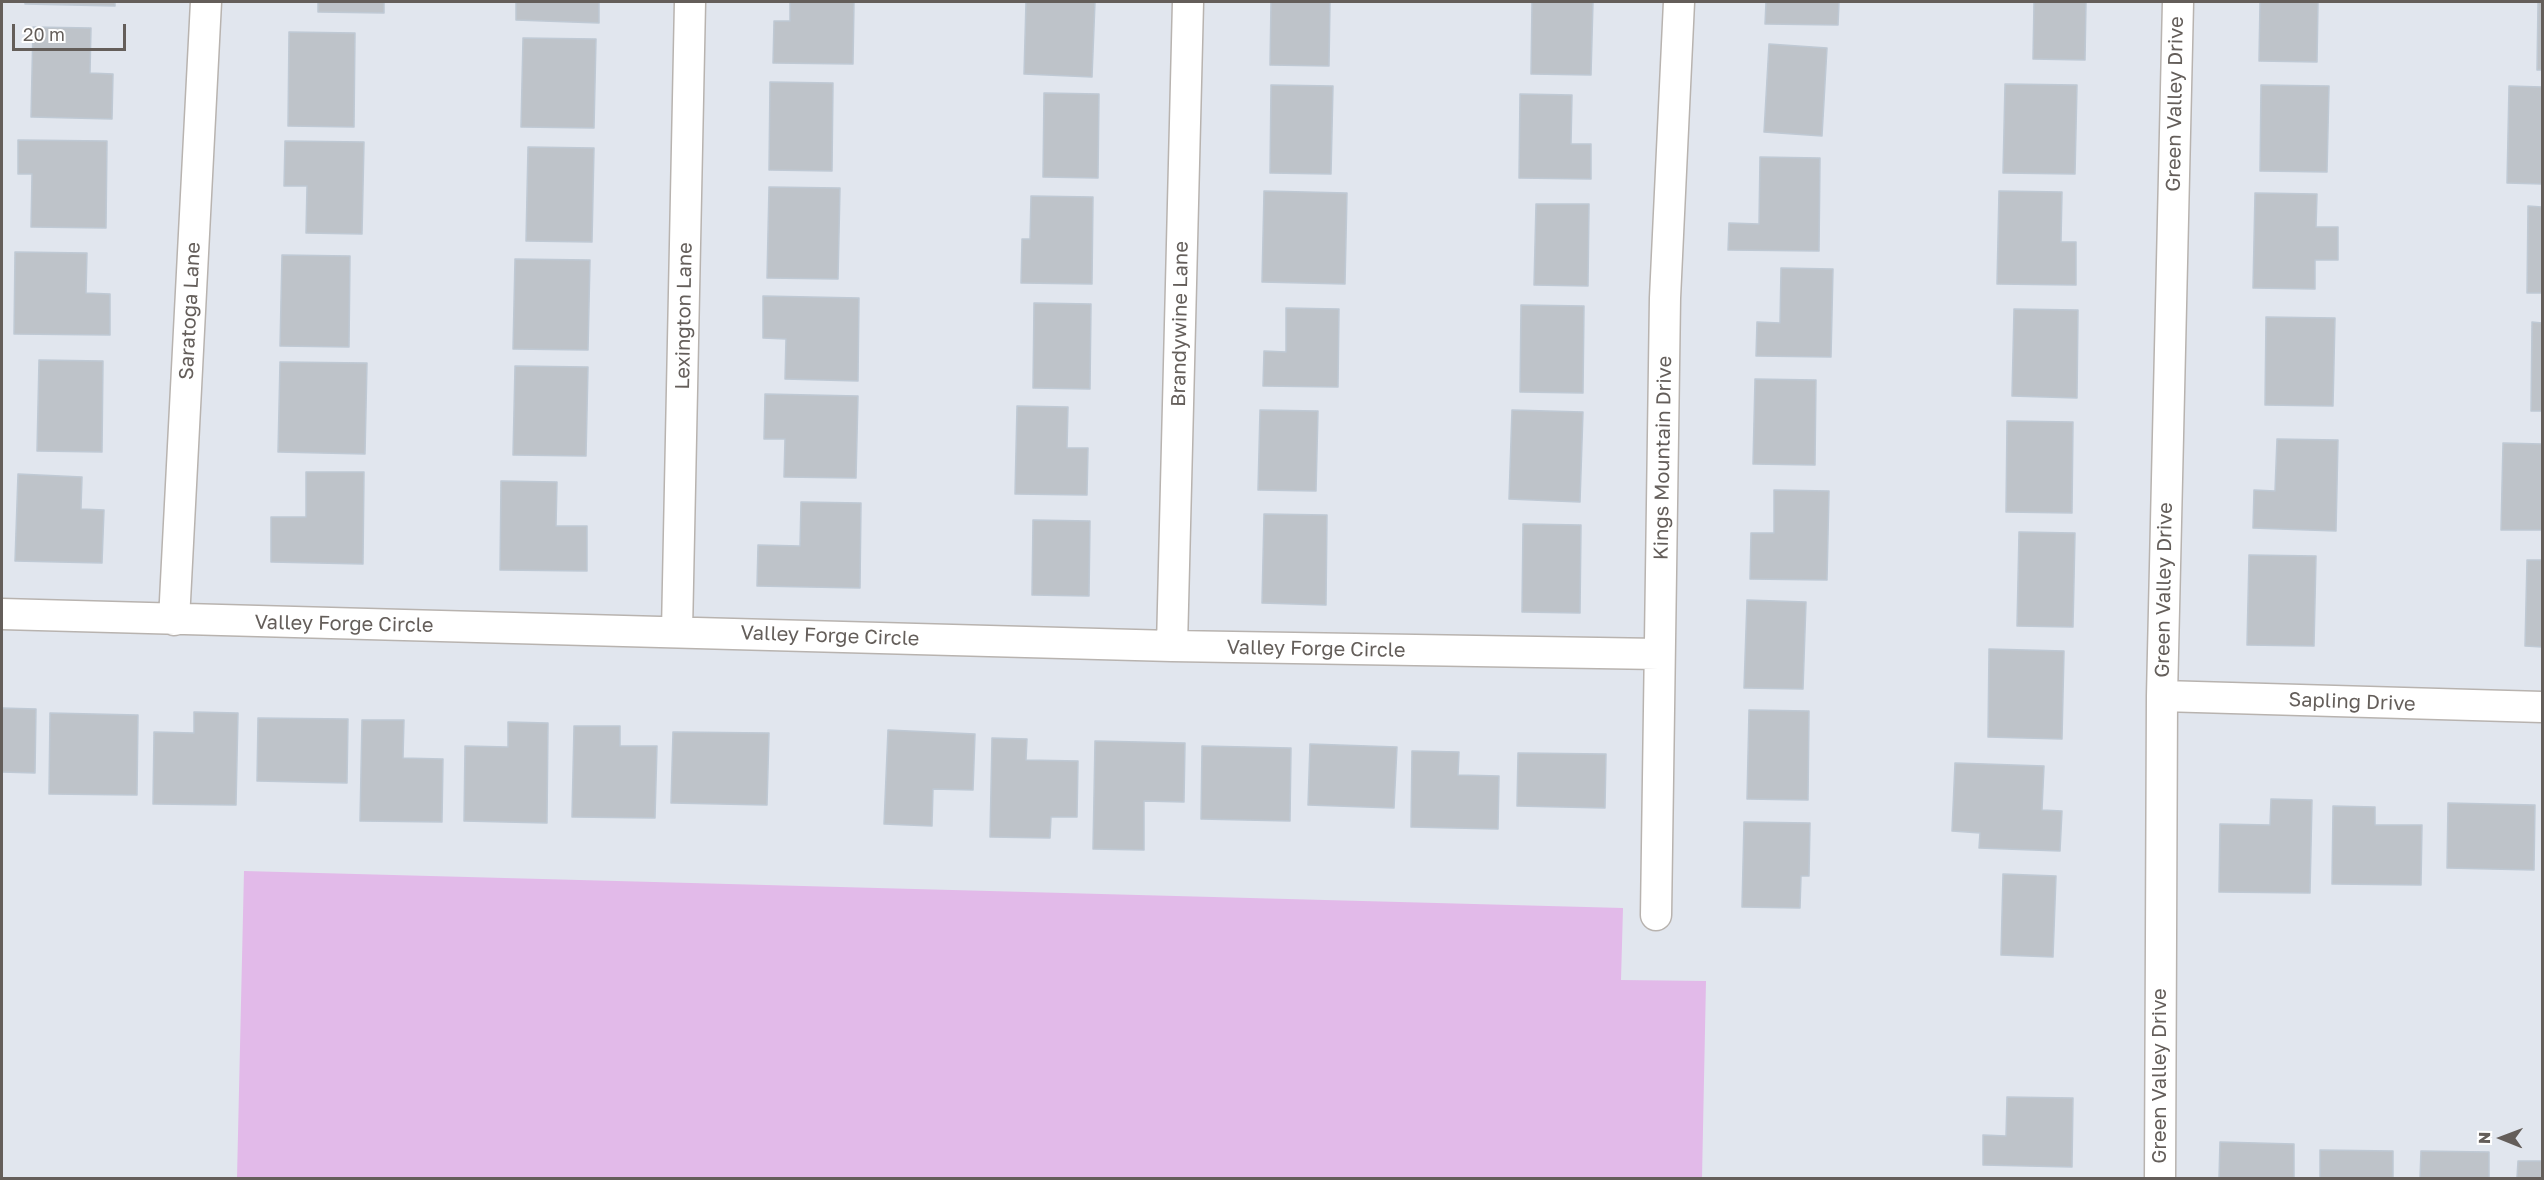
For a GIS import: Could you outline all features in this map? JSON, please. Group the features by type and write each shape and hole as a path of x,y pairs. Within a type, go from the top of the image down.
{"street":[{"name":"Saratoga Lane","path":"174,620 206,2"},
{"name":"Lexington Lane","path":"677,631 690,2"},
{"name":"Brandywine Lane","path":"1173,646 1188,2"},
{"name":"Kings Mountain Drive","path":"1656,915 1665,298 1679,2"},
{"name":"Green Valley Drive","path":"2160,1179 2162,696 2178,2"},
{"name":"Valley Forge Circle","path":"2,614 1173,646 1659,654"},
{"name":"Sapling Drive","path":"2162,696 2542,707"}],"shaded area":[{"path":"244,871 1623,908 1621,980 1706,981 1702,1178 237,1178"}],"building":[{"path":"25,2 115,2 115,6 25,4"},
{"path":"318,2 384,2 384,13 318,12"},
{"path":"516,2 599,2 599,23 516,20"},
{"path":"790,2 854,2 853,64 773,63 774,21 790,21"},
{"path":"1026,2 1095,2 1092,77 1024,74"},
{"path":"1271,2 1330,2 1329,66 1270,65"},
{"path":"1532,2 1593,2 1591,75 1531,74"},
{"path":"1766,2 1839,2 1838,25 1765,24"},
{"path":"2034,2 2086,2 2085,60 2033,59"},
{"path":"2260,2 2318,2 2317,62 2259,61"},
{"path":"2538,2 2542,2 2542,70 2537,70"},
{"path":"33,27 91,28 90,73 113,74 112,119 31,117"},
{"path":"289,32 355,33 354,127 288,126"},
{"path":"523,38 596,39 594,128 521,127"},
{"path":"1769,44 1827,48 1822,136 1764,132"},
{"path":"770,82 833,83 832,171 769,170"},
{"path":"2005,84 2077,85 2075,174 2003,173"},
{"path":"1271,85 1333,86 1331,174 1270,173"},
{"path":"2261,85 2329,86 2327,172 2260,171"},
{"path":"2509,86 2542,87 2542,184 2507,183"},
{"path":"1044,93 1099,94 1098,178 1043,177"},
{"path":"1520,94 1572,95 1571,144 1591,144 1591,179 1519,178"},
{"path":"18,140 107,141 106,228 31,227 32,174 18,174"},
{"path":"285,141 364,142 362,234 306,233 307,186 284,186"},
{"path":"528,147 594,148 592,242 526,241"},
{"path":"1760,157 1820,158 1819,251 1728,250 1729,223 1759,224"},
{"path":"769,187 840,188 838,279 767,278"},
{"path":"1264,191 1347,193 1345,284 1262,282"},
{"path":"1999,191 2062,192 2061,242 2076,242 2076,285 1997,284"},
{"path":"2255,193 2317,194 2316,227 2338,227 2338,260 2315,260 2315,289 2253,288"},
{"path":"1031,196 1093,197 1092,284 1021,283 1022,239 1030,239"},
{"path":"1536,204 1589,204 1588,286 1534,285"},
{"path":"2528,206 2542,207 2542,293 2527,293"},
{"path":"15,252 87,253 86,293 110,294 110,335 14,334"},
{"path":"282,255 350,256 349,347 280,346"},
{"path":"515,259 590,260 588,350 513,349"},
{"path":"1781,268 1833,269 1831,357 1756,356 1757,322 1780,323"},
{"path":"763,296 859,298 858,381 785,379 786,339 763,338"},
{"path":"1034,303 1091,304 1090,389 1033,388"},
{"path":"1521,305 1584,306 1583,393 1520,392"},
{"path":"1286,308 1339,309 1338,387 1263,386 1264,351 1286,352"},
{"path":"2014,309 2078,310 2077,398 2012,396"},
{"path":"2266,317 2335,318 2333,406 2265,405"},
{"path":"2532,322 2542,323 2542,411 2531,411"},
{"path":"39,360 103,361 102,452 37,451"},
{"path":"280,362 367,363 365,454 278,452"},
{"path":"515,366 588,367 586,456 513,455"},
{"path":"1755,379 1816,380 1815,465 1753,464"},
{"path":"765,394 858,396 856,478 784,477 785,439 764,439"},
{"path":"1017,406 1068,407 1067,448 1088,448 1087,495 1015,494"},
{"path":"1260,410 1318,411 1316,491 1258,490"},
{"path":"1512,410 1583,412 1580,502 1509,499"},
{"path":"2007,421 2073,422 2072,513 2006,512"},
{"path":"2277,439 2338,440 2336,531 2253,528 2254,490 2275,491"},
{"path":"2503,443 2542,444 2542,530 2501,530"},
{"path":"306,472 364,472 363,564 271,562 271,517 306,517"},
{"path":"18,474 82,477 81,509 104,510 102,563 15,561"},
{"path":"501,481 557,482 556,526 587,526 587,571 500,570"},
{"path":"1774,490 1829,491 1827,580 1750,579 1751,533 1774,533"},
{"path":"801,502 861,503 860,588 757,586 758,545 800,546"},
{"path":"1264,514 1327,515 1326,605 1262,603"},
{"path":"1033,520 1090,521 1089,596 1032,595"},
{"path":"1523,524 1581,525 1580,613 1522,612"},
{"path":"2019,532 2075,533 2073,627 2017,626"},
{"path":"2249,555 2316,556 2314,646 2247,645"},
{"path":"2527,560 2542,560 2542,647 2525,646"},
{"path":"1747,600 1806,602 1803,689 1744,688"},
{"path":"1989,649 2064,651 2062,739 1988,737"},
{"path":"2,708 36,709 35,773 2,772"},
{"path":"1749,710 1809,711 1808,800 1747,799"},
{"path":"194,712 238,713 236,805 153,804 154,732 194,733"},
{"path":"50,713 138,715 137,795 49,794"},
{"path":"258,718 348,719 347,783 257,781"},
{"path":"362,720 404,720 403,758 443,759 442,822 360,821"},
{"path":"508,722 548,723 547,823 464,821 465,746 508,747"},
{"path":"574,726 620,726 620,746 657,746 655,818 572,817"},
{"path":"888,730 975,734 973,790 933,789 932,826 884,824"},
{"path":"673,732 769,733 767,805 671,803"},
{"path":"992,738 1027,739 1026,760 1078,761 1077,817 1051,817 1050,838 990,837"},
{"path":"1095,741 1185,743 1184,802 1144,801 1144,850 1093,849"},
{"path":"1310,744 1397,747 1394,808 1308,805"},
{"path":"1202,746 1291,748 1290,821 1201,819"},
{"path":"1412,751 1459,752 1458,775 1499,776 1498,829 1411,827"},
{"path":"1518,753 1606,754 1605,808 1517,806"},
{"path":"1955,763 2044,766 2042,810 2062,811 2060,851 1979,848 1980,833 1952,831"},
{"path":"2271,799 2312,800 2310,893 2219,892 2220,824 2270,825"},
{"path":"2448,803 2535,805 2534,870 2447,868"},
{"path":"2333,806 2375,807 2375,825 2422,825 2421,885 2332,884"},
{"path":"1744,822 1810,823 1809,876 1801,876 1800,908 1742,907"},
{"path":"2003,874 2056,876 2053,957 2001,955"},
{"path":"2007,1097 2073,1098 2072,1167 1983,1165 1983,1135 2006,1136"},
{"path":"2220,1142 2294,1144 2294,1178 2219,1178"},
{"path":"2320,1150 2393,1151 2393,1178 2320,1178"},
{"path":"2421,1151 2489,1152 2489,1178 2420,1178"},
{"path":"2518,1161 2542,1161 2542,1178 2517,1178"}]}
